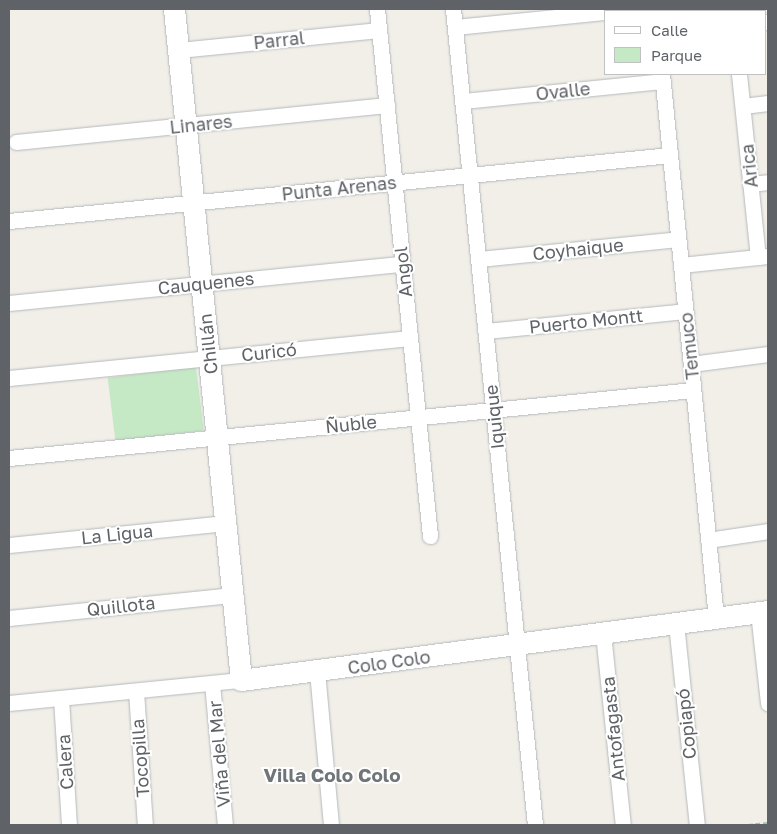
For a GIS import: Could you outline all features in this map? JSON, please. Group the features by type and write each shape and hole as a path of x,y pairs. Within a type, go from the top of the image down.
{"street":[{"name":"Chillán","path":"174,9 242,680"},
{"name":"Angol","path":"377,9 430,536"},
{"name":"Iquique","path":"454,9 535,825"},
{"path":"625,10 638,9"},
{"path":"455,27 604,12"},
{"name":"Parral","path":"178,50 379,30"},
{"name":"Arica","path":"739,75 750,184 763,257"},
{"name":"Ovalle","path":"463,101 662,77"},
{"name":"Temuco","path":"662,77 716,618"},
{"path":"743,106 768,103"},
{"name":"Linares","path":"16,142 387,105"},
{"name":"Punta Arenas","path":"9,221 670,156"},
{"path":"750,184 768,182"},
{"name":"Coyhaique","path":"478,259 678,239"},
{"path":"681,265 763,257"},
{"name":"Cauquenes","path":"9,303 402,264"},
{"name":"Puerto Montt","path":"486,330 685,311"},
{"name":"Curicó","path":"9,378 410,338"},
{"path":"691,364 768,354"},
{"name":"Ñuble","path":"9,458 693,390"},
{"name":"La Ligua","path":"9,544 226,523"},
{"path":"708,540 768,531"},
{"name":"Quillota","path":"9,618 233,595"},
{"path":"763,612 768,703"},
{"name":"Colo Colo","path":"9,703 317,671 763,612"},
{"name":"Copiapó","path":"676,623 697,825"},
{"name":"Antofagasta","path":"603,633 623,825"},
{"path":"317,671 331,825"},
{"name":"Viña del Mar","path":"212,683 226,825"},
{"name":"Tocopilla","path":"136,691 145,825"},
{"name":"Calera","path":"61,698 69,825"}],"path":[{"path":"748,825 768,823"}],"green space":[{"path":"196,367 204,431 115,441 108,378"}],"district":[{"name":"Villa Colo Colo","path":"332,775"}]}
